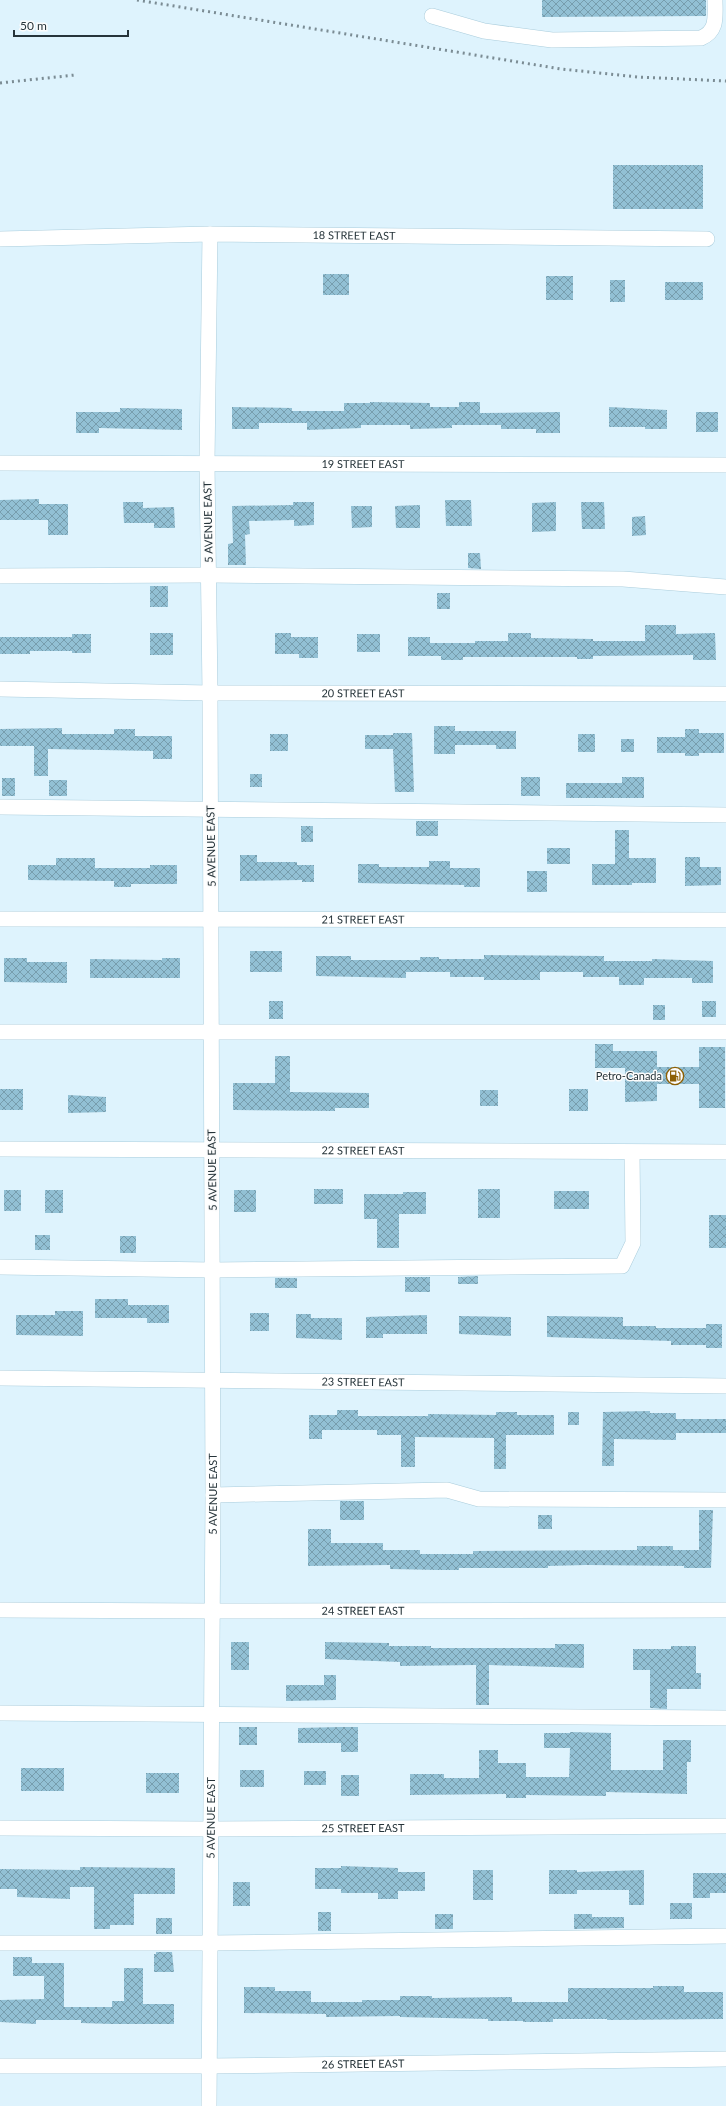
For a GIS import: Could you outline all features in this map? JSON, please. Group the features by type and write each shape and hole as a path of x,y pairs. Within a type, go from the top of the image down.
{"street":[{"path":"432,16 484,30 552,40 701,38 708,34 715,24 715,0"},
{"name":"18 STREET EAST","path":"0,239 210,234 707,239"},
{"name":"5 AVENUE EAST","path":"209,2106 211,1943 210,1713 213,1495 213,1270 210,1033 210,693 207,463 210,234"},
{"name":"19 STREET EAST","path":"0,463 726,465"},
{"path":"0,576 209,575 562,580 623,579 726,587"},
{"name":"20 STREET EAST","path":"0,689 210,693 726,694"},
{"path":"0,807 726,815"},
{"name":"21 STREET EAST","path":"0,919 726,920"},
{"path":"0,1032 726,1032"},
{"name":"22 STREET EAST","path":"0,1149 726,1152"},
{"path":"0,1267 213,1270 622,1266 633,1243 632,1152"},
{"name":"23 STREET EAST","path":"0,1378 726,1386"},
{"path":"213,1495 447,1490 479,1499 726,1500"},
{"name":"24 STREET EAST","path":"0,1610 726,1610"},
{"path":"0,1713 210,1713 726,1718"},
{"name":"25 STREET EAST","path":"0,1828 210,1829 726,1826"},
{"path":"0,1942 211,1943 726,1936"},
{"name":"26 STREET EAST","path":"0,2066 210,2066 726,2059"}],"building":[{"path":"542,0 706,0 706,16 542,17"},
{"path":"613,165 703,165 703,209 613,209"},
{"path":"323,274 349,274 349,295 323,295"},
{"path":"546,276 573,276 573,300 546,300"},
{"path":"610,280 625,280 625,302 610,302"},
{"path":"665,282 703,282 703,300 665,300"},
{"path":"459,402 480,402 480,413 560,412 560,433 536,433 536,429 501,429 501,425 452,425 452,428 410,429 410,425 361,425 361,428 307,430 307,423 259,423 259,429 232,429 232,407 292,408 292,411 344,411 344,403 430,403 430,407 459,407"},
{"path":"609,407 667,410 667,429 645,429 645,427 609,427"},
{"path":"120,408 182,409 182,430 99,428 99,433 76,433 76,412 120,412"},
{"path":"696,412 718,412 718,432 696,432"},
{"path":"39,499 39,504 68,504 68,535 48,535 48,520 0,520 0,500"},
{"path":"445,500 471,500 472,526 446,526"},
{"path":"123,502 143,502 143,508 174,507 175,528 154,528 154,523 124,523"},
{"path":"293,502 314,502 314,525 294,526 294,520 249,521 250,534 245,535 246,565 228,565 228,544 233,543 232,506 293,505"},
{"path":"556,502 556,531 532,532 532,503"},
{"path":"581,502 604,502 605,529 582,529"},
{"path":"420,505 420,528 396,528 395,506"},
{"path":"351,506 372,506 372,527 352,528"},
{"path":"645,516 646,535 632,536 632,517"},
{"path":"468,553 480,553 481,569 468,568"},
{"path":"150,586 168,586 168,607 150,607"},
{"path":"437,593 450,593 450,609 437,609"},
{"path":"645,625 676,625 676,634 715,633 716,660 693,660 693,655 593,656 593,659 577,659 577,657 463,657 463,660 441,660 441,656 408,656 408,637 430,637 430,643 475,643 475,641 508,641 508,633 531,633 531,638 593,639 593,641 645,641"},
{"path":"150,633 173,633 173,655 150,655"},
{"path":"275,633 291,633 291,637 318,637 318,658 299,658 299,654 275,654"},
{"path":"72,634 91,634 91,653 72,653 72,651 30,651 30,654 0,654 0,637 72,637"},
{"path":"357,634 380,634 380,652 357,652"},
{"path":"434,726 455,726 455,731 516,731 516,749 496,749 496,745 455,745 455,754 434,754"},
{"path":"62,728 62,734 114,734 114,729 135,729 135,736 172,736 172,759 153,759 153,751 48,749 48,776 34,776 34,746 0,746 0,729"},
{"path":"685,729 699,729 699,733 724,733 724,753 699,753 699,756 685,756 685,753 657,753 657,737 685,737"},
{"path":"393,733 412,733 414,792 395,792 393,749 365,749 365,735 393,735"},
{"path":"270,734 288,734 288,751 270,751"},
{"path":"578,734 595,734 595,752 578,752"},
{"path":"621,739 634,739 634,752 621,752"},
{"path":"250,774 262,774 262,787 250,787"},
{"path":"521,777 540,777 540,796 521,796"},
{"path":"622,777 644,777 644,798 566,798 566,783 622,783"},
{"path":"2,778 15,778 15,796 2,796"},
{"path":"49,780 67,780 67,796 49,796"},
{"path":"416,821 438,821 438,836 416,836"},
{"path":"301,826 313,826 313,842 301,842"},
{"path":"615,830 629,830 629,858 656,858 656,883 632,883 632,885 592,885 592,864 615,864"},
{"path":"547,848 570,848 570,864 547,864"},
{"path":"240,855 257,855 257,862 297,862 297,865 314,865 314,882 302,882 302,880 240,881"},
{"path":"685,857 700,857 700,867 721,867 721,885 685,886"},
{"path":"56,858 95,858 95,868 150,868 150,865 177,865 177,884 131,884 131,887 114,887 114,881 28,880 28,865 56,865"},
{"path":"429,861 450,861 450,868 480,868 480,887 464,887 464,885 358,883 358,864 379,864 379,867 429,867"},
{"path":"527,871 547,871 547,892 527,892"},
{"path":"250,951 282,951 282,972 250,972"},
{"path":"484,955 604,956 604,961 652,961 652,959 713,961 713,983 692,983 692,978 644,978 644,985 619,985 619,977 583,977 583,972 540,972 540,980 484,980 484,977 450,977 450,972 406,972 406,978 316,976 316,956 351,956 351,960 420,960 420,957 439,957 439,959 484,959"},
{"path":"4,958 27,958 27,962 67,962 67,983 4,982"},
{"path":"162,958 180,958 180,978 90,978 90,959 162,960"},
{"path":"269,1001 283,1001 283,1019 269,1019"},
{"path":"702,1001 716,1001 716,1017 702,1017"},
{"path":"653,1005 665,1005 665,1020 653,1020"},
{"name":"Petro-Canada","path":"595,1044 613,1044 613,1051 657,1051 657,1067 699,1067 699,1047 725,1047 725,1108 699,1108 699,1084 657,1084 657,1101 625,1102 625,1068 595,1068"},
{"path":"275,1056 290,1056 290,1092 369,1093 369,1108 335,1108 335,1111 233,1110 233,1083 275,1083"},
{"path":"0,1089 23,1089 23,1110 0,1110"},
{"path":"569,1089 588,1089 588,1111 569,1111"},
{"path":"480,1090 498,1090 498,1106 480,1106"},
{"path":"68,1095 106,1097 106,1112 68,1113"},
{"path":"314,1189 343,1189 343,1204 314,1204"},
{"path":"478,1189 500,1189 500,1218 478,1218"},
{"path":"4,1190 21,1190 21,1211 4,1211"},
{"path":"45,1190 63,1190 63,1213 45,1213"},
{"path":"234,1190 256,1190 256,1212 234,1212"},
{"path":"554,1191 589,1191 589,1209 554,1209"},
{"path":"403,1192 426,1192 426,1214 399,1214 399,1248 377,1248 377,1219 364,1219 364,1194 403,1194"},
{"path":"709,1215 726,1215 726,1248 709,1248"},
{"path":"35,1235 50,1235 50,1250 35,1250"},
{"path":"120,1236 136,1236 136,1253 120,1253"},
{"path":"478,1276 478,1284 458,1284 458,1277"},
{"path":"405,1277 430,1277 430,1292 405,1292"},
{"path":"275,1278 297,1278 297,1288 275,1288"},
{"path":"95,1299 128,1299 128,1305 169,1305 169,1323 147,1323 147,1318 95,1318"},
{"path":"55,1311 83,1311 83,1336 16,1335 16,1315 55,1315"},
{"path":"250,1313 269,1313 269,1331 250,1331"},
{"path":"296,1314 311,1314 311,1318 342,1318 342,1340 296,1338"},
{"path":"427,1315 427,1334 383,1334 383,1338 366,1338 366,1317"},
{"path":"459,1316 511,1317 511,1336 459,1334"},
{"path":"547,1316 623,1317 623,1326 656,1326 656,1328 706,1328 706,1324 722,1324 722,1348 706,1348 706,1345 671,1345 671,1341 547,1337"},
{"path":"337,1410 358,1410 358,1416 428,1416 428,1414 496,1415 496,1412 517,1412 517,1415 554,1415 554,1435 506,1435 506,1469 494,1469 494,1438 415,1437 415,1467 401,1467 401,1435 377,1435 377,1430 322,1430 322,1439 309,1439 309,1415 337,1415"},
{"path":"650,1411 650,1413 676,1413 676,1419 726,1419 726,1433 676,1433 676,1440 614,1439 614,1466 602,1466 603,1412"},
{"path":"568,1412 579,1412 579,1425 568,1425"},
{"path":"340,1501 364,1501 364,1520 340,1520"},
{"path":"699,1510 713,1510 711,1568 684,1568 684,1566 586,1565 548,1566 548,1568 459,1568 459,1570 437,1570 390,1569 390,1565 308,1566 308,1529 331,1529 331,1543 383,1543 383,1550 420,1550 420,1554 473,1554 473,1551 637,1550 637,1546 673,1546 673,1550 699,1550"},
{"path":"538,1515 552,1515 552,1529 538,1529"},
{"path":"231,1642 249,1642 249,1670 231,1670"},
{"path":"325,1642 389,1643 389,1646 431,1646 431,1648 555,1648 555,1644 584,1644 584,1668 489,1665 489,1705 476,1705 476,1665 400,1666 400,1662 325,1659"},
{"path":"671,1646 696,1646 696,1673 701,1673 701,1689 667,1689 667,1709 650,1708 650,1670 633,1670 633,1649 671,1649"},
{"path":"324,1675 336,1675 336,1700 286,1701 286,1685 324,1685"},
{"path":"239,1727 257,1727 257,1745 239,1745"},
{"path":"358,1727 358,1752 341,1752 341,1743 298,1743 298,1728"},
{"path":"544,1733 611,1733 611,1770 663,1770 663,1740 691,1740 691,1762 687,1762 687,1794 606,1792 606,1796 526,1795 526,1798 506,1798 506,1794 410,1795 410,1774 444,1774 444,1778 479,1778 479,1750 498,1750 498,1763 526,1763 526,1777 569,1777 570,1748 544,1748"},
{"path":"21,1768 64,1768 64,1791 21,1791"},
{"path":"240,1770 264,1770 264,1787 240,1787"},
{"path":"304,1771 326,1771 326,1785 304,1785"},
{"path":"146,1773 179,1773 179,1793 146,1793"},
{"path":"341,1775 359,1775 359,1796 341,1796"},
{"path":"341,1866 398,1868 398,1872 425,1872 425,1891 398,1891 398,1899 378,1899 378,1893 341,1893 341,1889 315,1889 315,1868 341,1868"},
{"path":"80,1867 175,1868 175,1894 134,1894 134,1925 110,1925 110,1929 94,1929 94,1887 70,1887 70,1899 17,1897 17,1889 0,1889 0,1869 80,1870"},
{"path":"473,1870 493,1870 493,1900 473,1900"},
{"path":"549,1870 577,1870 577,1872 644,1870 644,1905 629,1905 629,1890 577,1890 577,1894 549,1894"},
{"path":"693,1873 726,1873 726,1893 710,1893 710,1898 693,1898"},
{"path":"233,1882 250,1882 250,1906 233,1906"},
{"path":"670,1903 692,1903 692,1919 670,1919"},
{"path":"318,1912 331,1912 331,1931 318,1931"},
{"path":"435,1914 453,1914 453,1929 435,1929"},
{"path":"574,1914 592,1914 592,1917 624,1917 624,1928 574,1929"},
{"path":"156,1918 172,1918 172,1934 156,1934"},
{"path":"156,1952 172,1952 174,1972 154,1972 154,1954 156,1954"},
{"path":"13,1957 32,1957 32,1963 64,1963 64,2007 112,2007 112,2001 124,2001 124,1968 143,1968 143,2004 174,2004 174,2024 81,2023 81,2020 36,2020 36,2024 0,2022 0,2000 44,1999 44,1976 13,1976"},
{"path":"653,1986 684,1986 684,1992 723,1992 723,2019 553,2019 553,2022 523,2022 488,2021 488,2019 400,2016 326,2017 326,2014 244,2013 244,1987 275,1987 275,1991 311,1991 311,2002 362,2002 362,2000 400,2000 400,1996 432,1996 432,1998 512,1997 512,2002 568,2002 568,1988 653,1988"}],"railway":[{"path":"137,0 561,69 638,77 726,81"},
{"path":"0,83 75,75"}],"place":[{"name":"Petro-Canada","path":"675,1076"}]}
